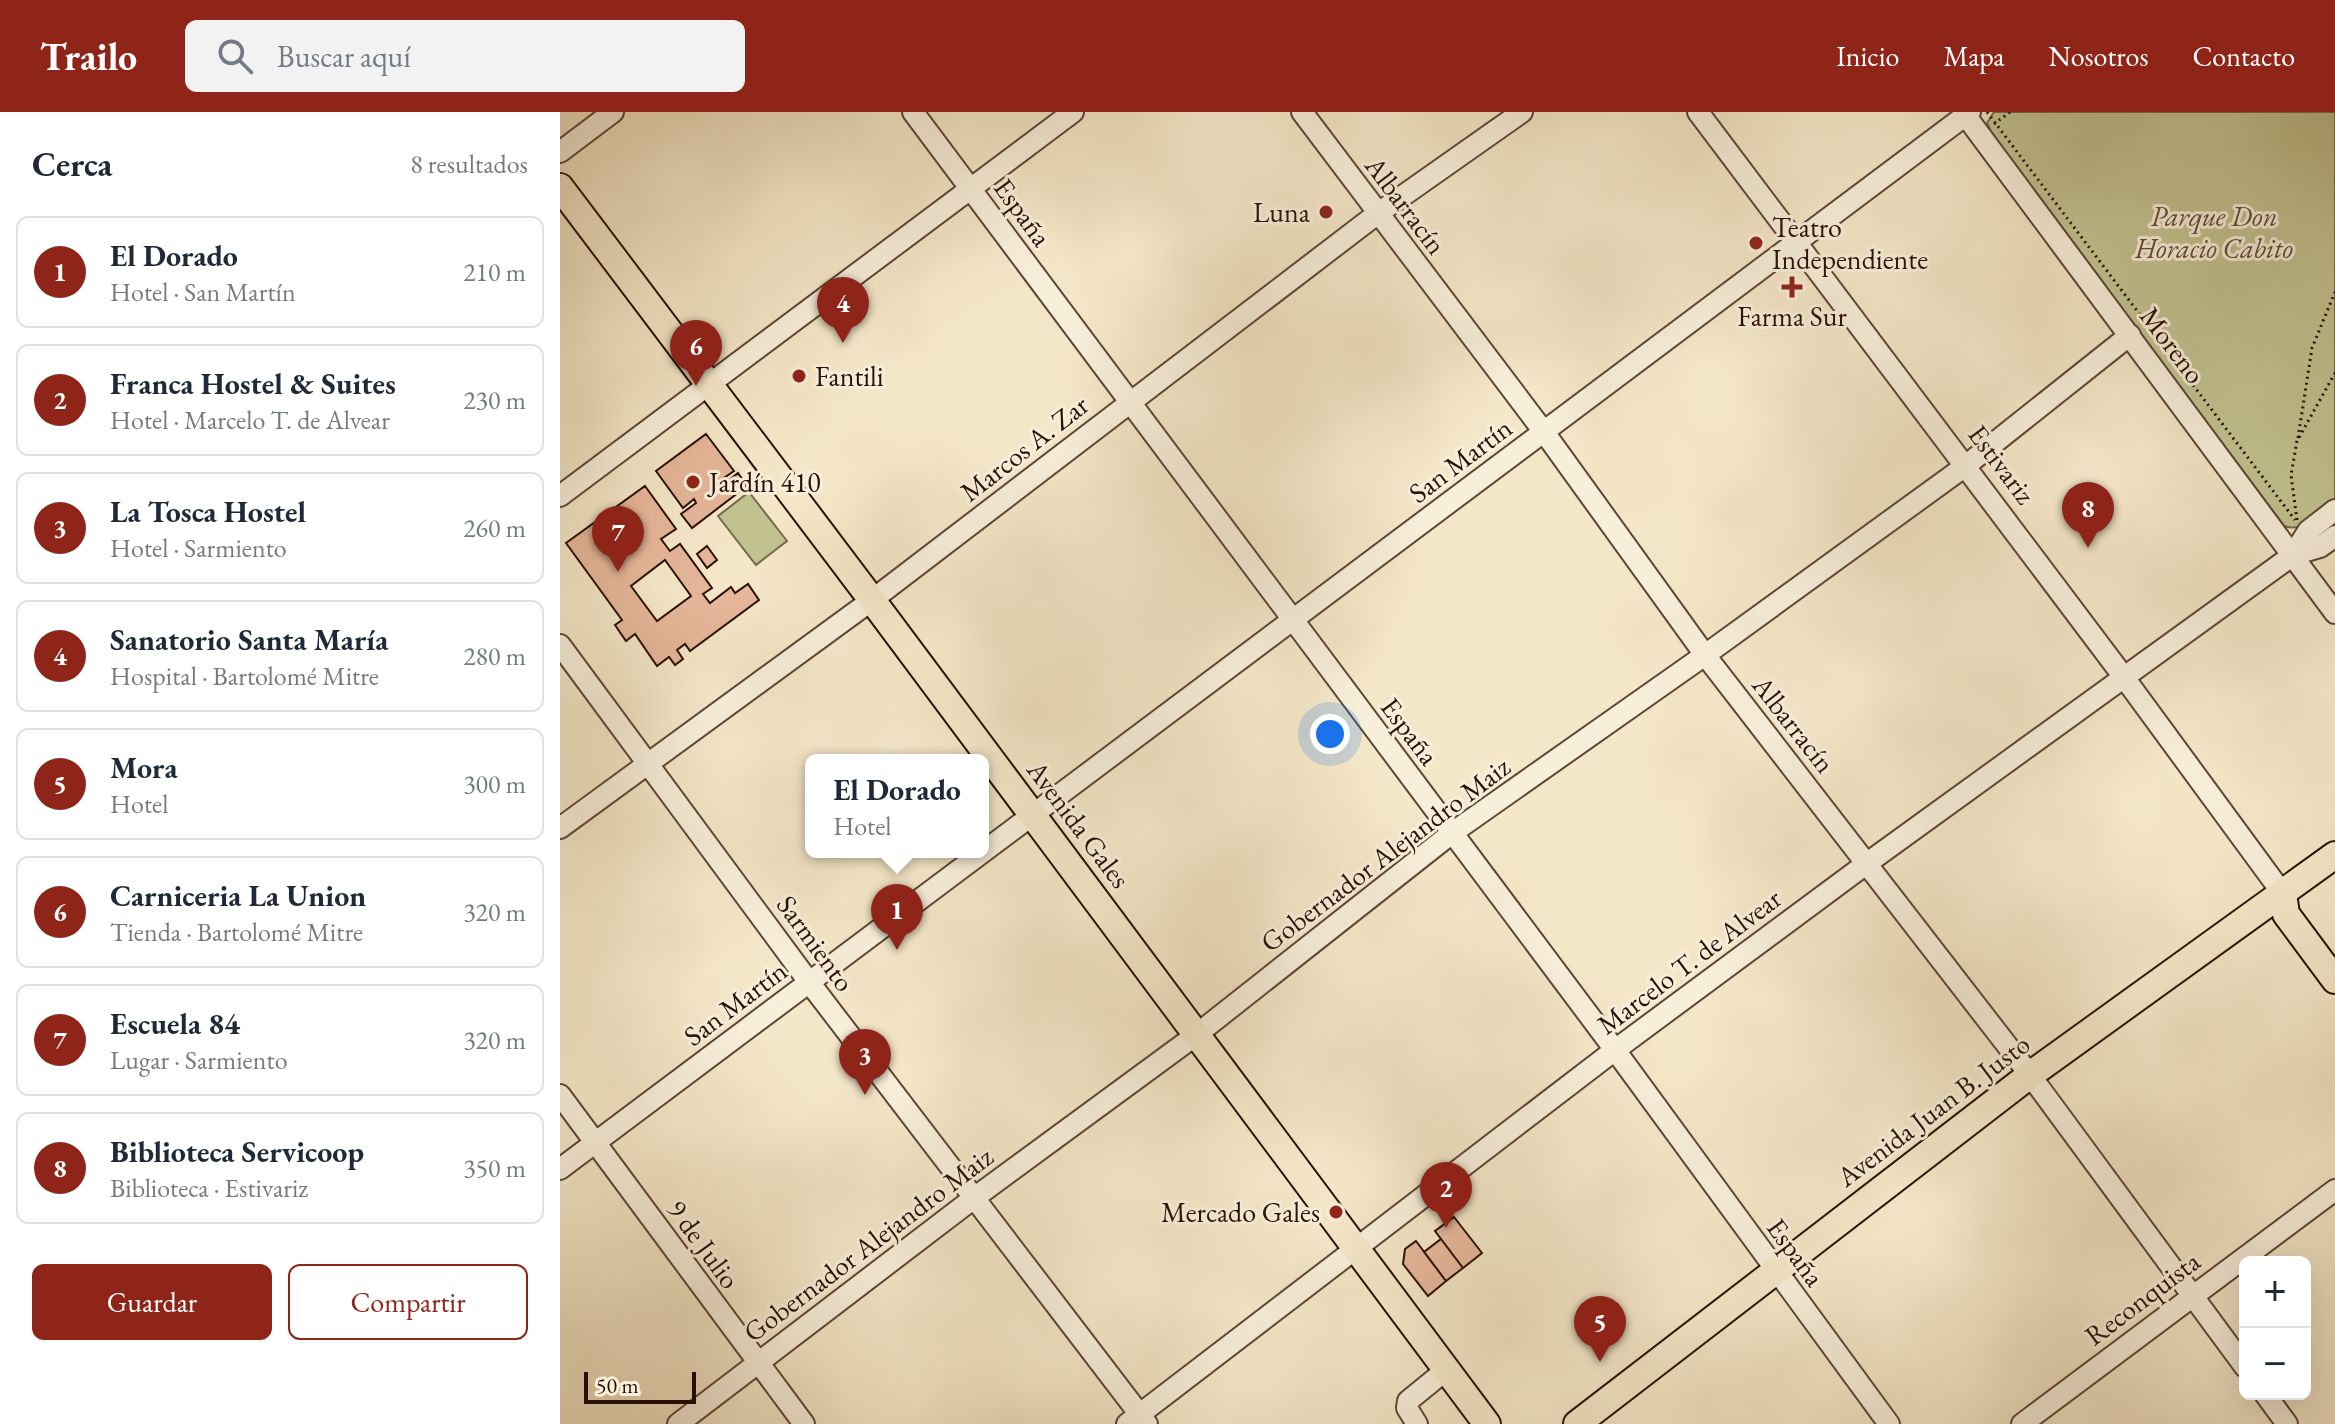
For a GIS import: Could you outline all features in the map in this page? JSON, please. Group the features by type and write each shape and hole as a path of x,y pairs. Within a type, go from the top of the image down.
{"main road":[{"name":"Avenida Gales","path":"560,187 987,754"},
{"name":"Avenida Gales","path":"989,757 1487,1424"},
{"name":"Avenida Juan B. Justo","path":"1577,1424 2030,1075 2335,855"},
{"name":"Estivariz","path":"2283,894 2298,904 2335,953"},
{"name":"Estivariz","path":"2283,894 2286,914 2335,980"}],"street":[{"path":"560,152 613,112"},
{"name":"España","path":"913,112 1615,1050 1889,1424"},
{"path":"560,496 1073,112"},
{"name":"Albarracín","path":"1302,112 1544,432 1705,655 2030,1075 2239,1359"},
{"name":"Marcos A. Zar","path":"560,828 872,600 1377,214 1522,112"},
{"name":"Estivariz","path":"1698,112 2123,676 2283,894"},
{"name":"San Martín","path":"989,847 1797,244 1967,113"},
{"name":"Moreno","path":"1967,113 1988,129 2130,335 2335,613"},
{"name":"Gobernador Alejandro Maiz","path":"678,1424 974,1198 1196,1035 1452,833 1964,467 2130,335"},
{"name":"Marcelo T. de Alvear","path":"2293,555 2308,531 2335,510"},
{"name":"Marcelo T. de Alvear","path":"1138,1421 1615,1050 1866,864 2293,555 2320,547 2335,536"},
{"name":"Sarmiento","path":"560,645 1138,1421"},
{"name":"San Martín","path":"560,1169 975,858"},
{"name":"9 de Julio","path":"560,1095 804,1424"},
{"name":"Reconquista","path":"2022,1424 2335,1190"},
{"path":"1417,1424 1407,1408 1408,1401 1446,1370"},
{"path":"2269,1400 2287,1424"}],"path":[{"path":"1987,112 1988,129 2297,522 2291,475 2312,348 2335,292"},
{"path":"1988,129 2010,112"},
{"path":"2297,441 2335,373"}],"green space":[{"name":"Parque Don Horacio Cabito","path":"1994,112 2335,112 2335,502 2305,524 2284,526 1992,134 1987,123"},
{"path":"749,492 787,541 756,565 718,516"}],"building":[{"name":"Jardín 410","path":"706,434 734,471 721,480 724,484 738,473 747,486 692,528 681,514 696,503 694,499 683,508 656,471"},
{"path":"645,486 676,529 661,539 670,551 680,544 712,588 703,594 710,603 731,587 735,593 748,584 759,600 690,651 685,644 677,650 683,659 675,665 669,657 657,666 635,634 626,641 615,625 622,620 566,543","holes":["665,560 691,596 657,621 631,586"]},
{"path":"707,546 717,560 707,568 697,554"},
{"path":"1454,1217 1482,1253 1463,1268 1435,1231"},
{"path":"1441,1239 1463,1268 1446,1281 1424,1252"},
{"path":"1416,1241 1446,1281 1428,1296 1403,1264 1405,1249"}],"place":[{"name":"Luna","path":"1326,212"},
{"name":"Teatro Independiente","path":"1756,243"},
{"name":"Farma Sur","path":"1792,287"},
{"name":"Sanatorio Santa María","path":"843,343"},
{"name":"Fantili","path":"799,376"},
{"name":"Carniceria La Union","path":"696,386"},
{"name":"Jardín 410","path":"693,482"},
{"name":"Biblioteca Servicoop","path":"2088,548"},
{"name":"Escuela 84","path":"618,572"},
{"name":"El Dorado","path":"897,950"},
{"name":"La Tosca Hostel","path":"865,1095"},
{"name":"Mercado Gales","path":"1336,1212"},
{"name":"Franca Hostel & Suites","path":"1446,1228"},
{"name":"Mora","path":"1600,1362"}]}
